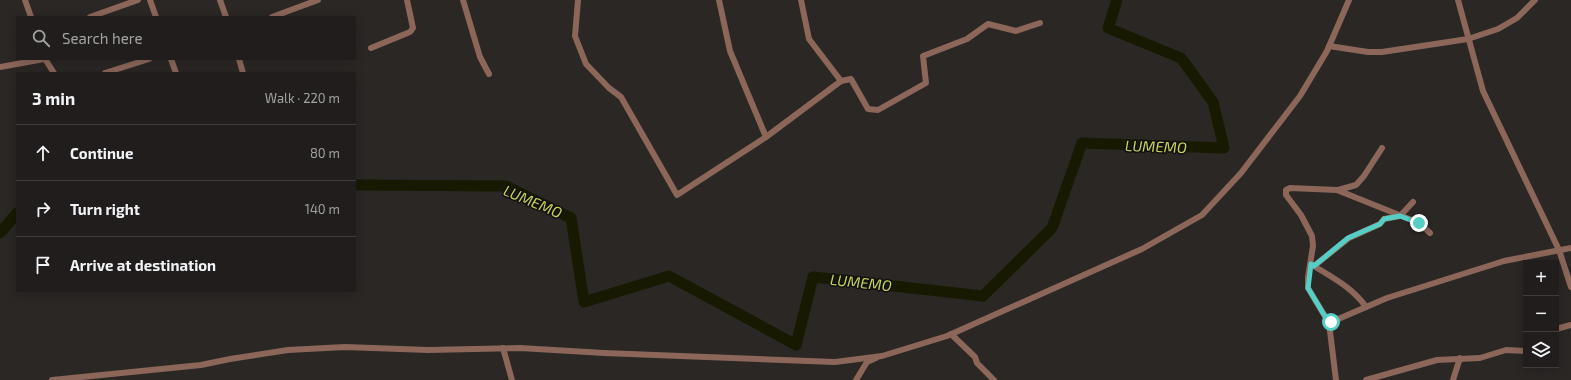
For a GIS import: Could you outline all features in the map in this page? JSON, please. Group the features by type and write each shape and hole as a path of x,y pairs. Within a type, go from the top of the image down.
{"street":[{"path":"25,0 31,16"},
{"path":"93,16 138,0"},
{"path":"150,0 156,16"},
{"path":"220,0 226,16"},
{"path":"274,16 308,2 318,0"},
{"path":"371,48 410,32 413,28 407,0"},
{"path":"462,0 480,57 489,74"},
{"path":"578,0 576,36 586,64 609,88 621,97 678,195 766,137 841,81 851,80 868,109 878,110 926,83 923,56 966,39 988,24 1016,31 1040,23"},
{"path":"719,0 730,51 766,137"},
{"path":"801,0 809,39 841,81"},
{"path":"856,380 867,362 951,334 1142,249 1202,215 1241,173 1300,96 1329,46 1349,0"},
{"path":"1458,0 1483,91 1559,250 1571,287"},
{"path":"1329,46 1368,52 1382,52 1468,39 1498,29 1517,18 1535,0"},
{"path":"0,67 38,60"},
{"path":"45,60 53,72"},
{"path":"108,72 146,60"},
{"path":"171,60 176,72"},
{"path":"239,60 243,72"},
{"path":"1336,380 1329,323 1308,288 1312,265 1312,236 1301,215 1286,195 1286,190 1290,188 1337,190 1356,185 1364,176 1382,148"},
{"path":"1337,190 1419,223 1430,233"},
{"path":"1312,265 1348,238 1380,224 1384,219 1400,216 1413,202"},
{"path":"1329,323 1387,298 1504,261 1571,248"},
{"path":"1312,265 1350,289 1359,297 1366,307"},
{"path":"1559,327 1571,325"},
{"path":"951,334 994,380"},
{"path":"52,380 201,365 288,350 345,347 428,350 503,348 835,362 882,356"},
{"path":"503,348 512,380"},
{"path":"1366,380 1437,360 1480,358 1506,350 1523,351"},
{"path":"1453,380 1460,358"}],"waterway":[{"name":"LUMEMO","path":"356,185 506,186 571,218 584,302 669,276 796,345 813,277 983,296 1052,228 1082,143 1224,148 1213,102 1181,58 1108,28 1117,0"},
{"name":"LUMEMO","path":"0,233 16,214"}],"route":[{"path":"1331,322 1329,323 1308,288 1308,277 1311,264 1314,266 1348,238 1380,224 1384,219 1387,220 1400,216 1419,223"}]}
